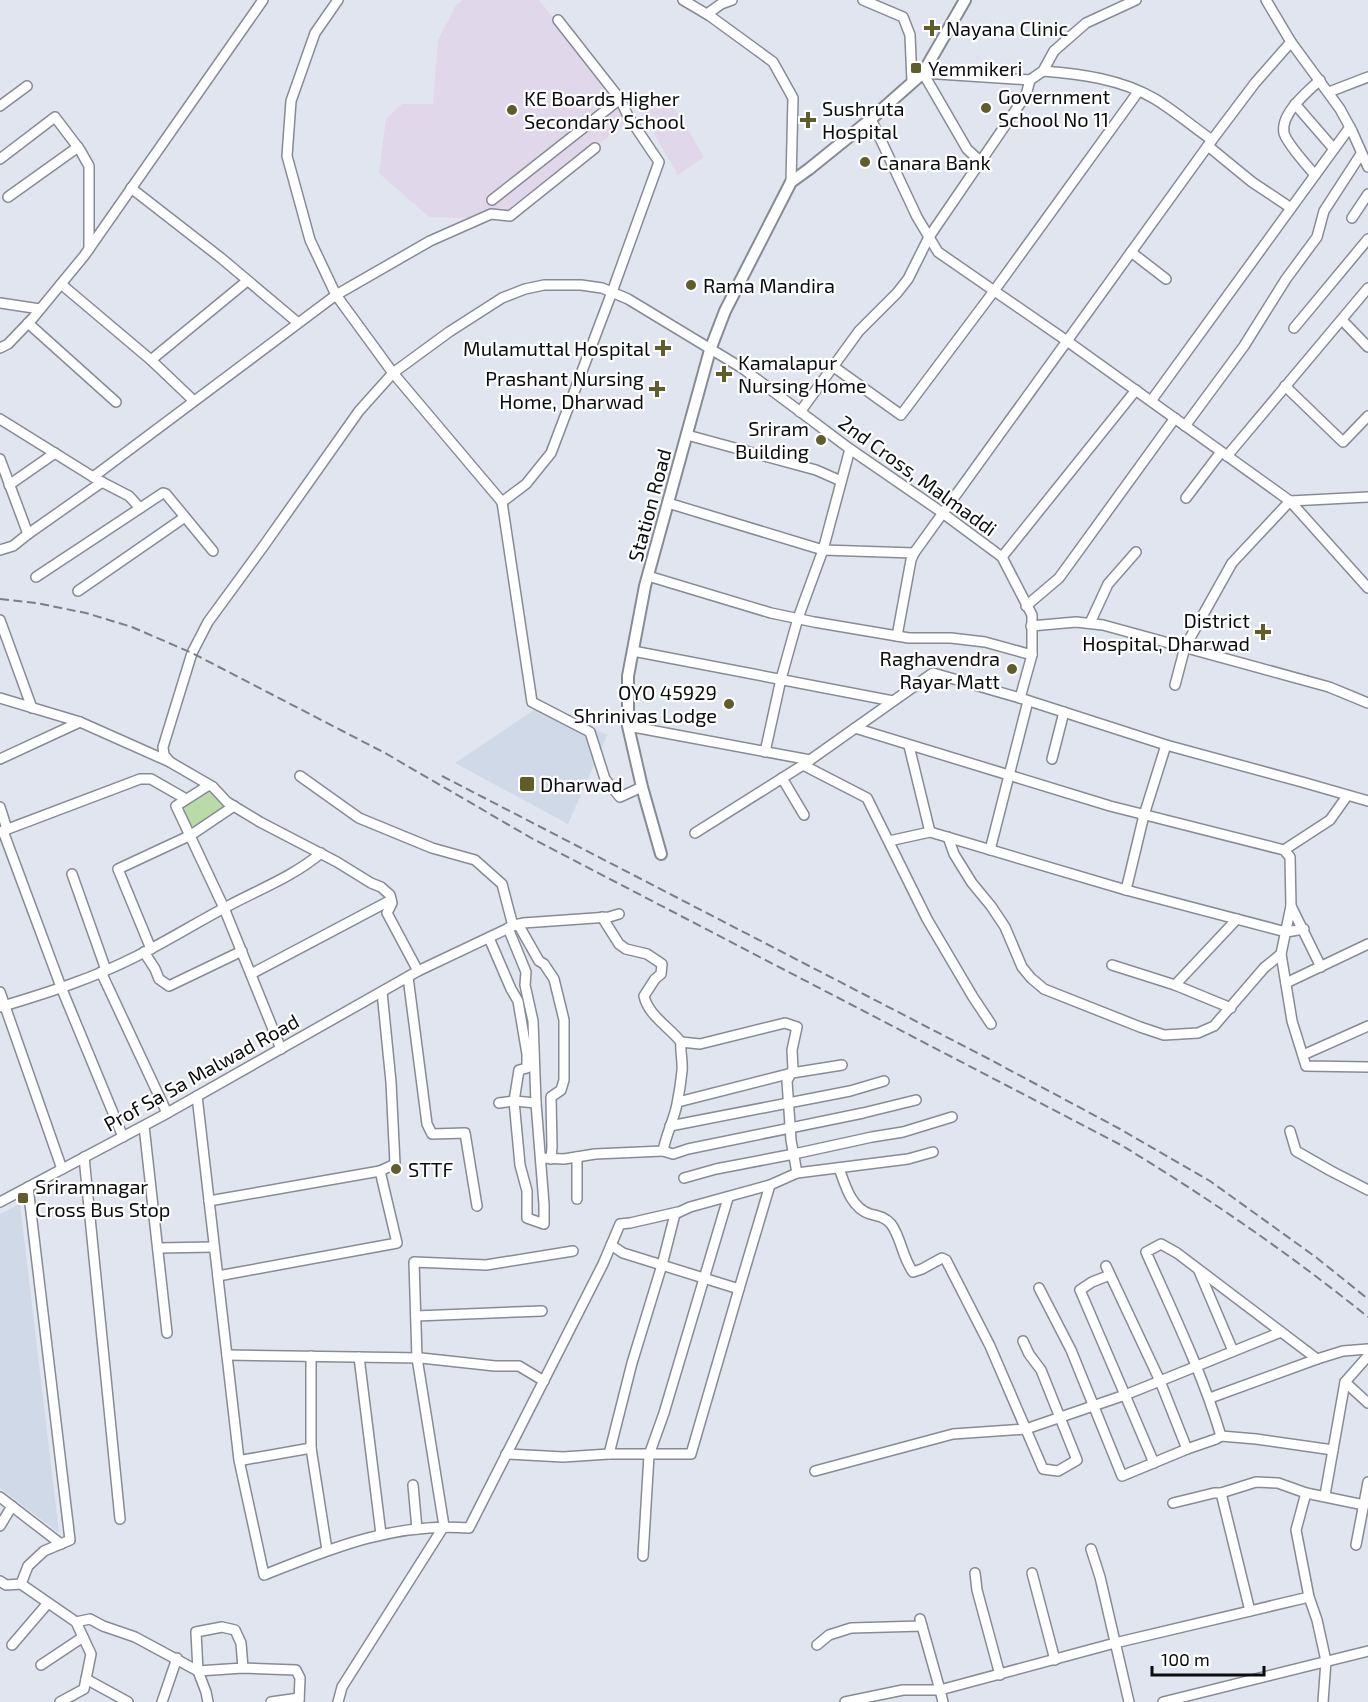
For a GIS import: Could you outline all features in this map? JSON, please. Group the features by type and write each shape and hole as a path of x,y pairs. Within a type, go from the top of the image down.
{"main road":[{"path":"791,182 871,119 922,72 965,0"},
{"name":"Station Road","path":"661,854 628,726 628,676 648,576 710,350 725,311 791,182"}],"street":[{"path":"0,348 8,344 28,323 89,249 262,0"},
{"path":"338,0 315,33 291,101 287,156 310,240 336,295 393,373 502,502 532,702 590,732 605,779 620,797 642,787"},
{"path":"683,0 707,14 773,62 794,98 791,182"},
{"path":"707,14 721,4 732,0"},
{"path":"862,0 903,17 910,35 912,82"},
{"path":"1266,0 1291,42 1329,92 1350,127 1368,167"},
{"path":"800,412 859,331 908,279 929,237 1026,95 1030,80 1043,70 1054,51 1086,23 1130,1"},
{"path":"502,502 526,484 551,453 659,162 628,116 620,99 558,20"},
{"path":"897,636 914,553 1210,143 1255,83 1291,42"},
{"path":"1043,70 1096,76 1154,99 1210,143 1252,182 1292,208"},
{"path":"922,72 1030,80"},
{"path":"922,72 967,149 981,162"},
{"path":"1329,92 1368,77"},
{"path":"1315,175 1284,135 1284,123 1295,104 1320,80"},
{"path":"0,106 27,86"},
{"path":"834,367 901,415 1138,92"},
{"path":"492,200 620,99"},
{"path":"1295,104 1333,148"},
{"path":"0,159 55,117 89,166 89,249"},
{"path":"871,119 917,217 938,252 1067,341 1290,501 1368,588"},
{"path":"1151,401 1350,127"},
{"path":"8,197 78,147"},
{"path":"93,477 336,295 430,242 491,214 510,216 595,148"},
{"path":"1185,426 1244,346 1286,279 1317,237 1324,211 1361,154"},
{"path":"131,188 221,258 297,322"},
{"path":"1352,218 1368,194"},
{"path":"1294,328 1368,239"},
{"path":"1131,252 1166,279"},
{"path":"151,360 247,281"},
{"path":"61,284 151,360 194,401"},
{"name":"2nd Cross, Malmaddi","path":"170,762 164,755 163,747 192,653 208,622 359,411 393,373 449,332 502,298 544,285 580,285 602,288 628,299 742,368 1002,557 1032,615 1032,655 1009,776 990,850"},
{"path":"1186,498 1368,288"},
{"path":"0,303 40,309"},
{"path":"1342,320 1368,347"},
{"path":"28,323 116,402"},
{"path":"1285,386 1343,442 1368,416"},
{"path":"1002,557 1136,390"},
{"path":"1026,606 1059,578 1175,418"},
{"path":"0,419 93,477 129,496 140,508"},
{"path":"687,435 816,470 841,481"},
{"path":"765,752 798,618 822,550 850,448"},
{"path":"9,485 55,453"},
{"path":"0,459 28,534"},
{"path":"0,550 13,546 102,482"},
{"path":"36,577 164,492 213,551"},
{"path":"1175,685 1185,647 1232,563 1290,501 1368,497"},
{"path":"668,503 822,550 914,553"},
{"path":"78,591 185,518"},
{"path":"1090,622 1108,584 1136,552"},
{"path":"648,576 751,607 814,622 909,638 951,638 985,642 1032,655"},
{"path":"0,620 32,708"},
{"path":"1031,626 1077,621 1090,622 1329,687 1368,703"},
{"path":"633,651 893,701"},
{"path":"695,833 806,763 933,673 1166,745 1302,782 1367,804"},
{"path":"0,698 80,722 170,762 209,785 227,802 260,822 381,887 390,895 392,903 387,913 418,971"},
{"path":"1052,759 1064,712"},
{"path":"0,759 80,722"},
{"path":"628,726 765,752 806,763 867,798 927,919 991,1024"},
{"path":"855,728 1144,815 1284,850 1290,857 1292,906 1281,954 1292,1021 1305,1066 1368,1067"},
{"path":"1125,890 1144,815 1166,745"},
{"path":"909,746 930,832"},
{"path":"300,776 360,818 432,848 475,860 502,885 526,972 525,985 533,1021 536,1103 546,1158 544,1224 527,1218 527,1191 520,1165 514,1101 519,1070 527,1068 522,1019 518,1001 489,938"},
{"path":"782,778 804,815"},
{"path":"3,830 140,779 151,779 186,799"},
{"path":"209,785 176,806 224,908 280,1049"},
{"path":"1284,850 1330,820 1347,796"},
{"path":"234,806 191,835 118,869 159,979 169,986 242,951"},
{"path":"0,807 3,830 61,987 123,1137"},
{"path":"890,841 930,832 1125,890 1286,932 1304,929"},
{"path":"948,837 954,854 972,883 1005,927 1022,967 1031,978 1044,989 1140,1027 1164,1035 1198,1033 1214,1026 1264,968 1281,954"},
{"path":"2,1006 103,971 147,950 305,866 321,853"},
{"path":"72,874 103,971 167,1113"},
{"path":"251,974 391,900"},
{"path":"1292,906 1321,967"},
{"path":"513,926 609,917 619,914"},
{"path":"602,917 619,944 626,949 647,954 662,964 661,974 644,996 646,1003 681,1042 700,1044 784,1023 797,1027 792,1050 793,1069 787,1081 790,1128 797,1173"},
{"path":"1175,985 1237,919"},
{"path":"513,926 554,979 564,1020 564,1080 561,1090 551,1097 552,1147 546,1158"},
{"name":"Prof Sa Sa Malwad Road","path":"1,1200 144,1126 418,971 513,926"},
{"path":"1286,983 1368,944"},
{"path":"1112,965 1175,985 1231,1008"},
{"path":"408,977 427,1124 432,1134 465,1133 477,1206"},
{"path":"0,992 2,1006 62,1169"},
{"path":"209,1201 380,1171 395,1164 392,1082 382,992"},
{"path":"1303,1055 1368,1026"},
{"path":"663,1150 678,1102 682,1071 681,1042"},
{"path":"678,1102 792,1073 842,1065"},
{"path":"670,1126 850,1091 884,1081"},
{"path":"197,1096 239,1460 264,1575 327,1550 381,1534 444,1526 469,1528 620,1224 678,1212 675,1214 632,1363 609,1454"},
{"path":"546,1158 663,1150 673,1154 916,1100"},
{"path":"499,1103 514,1101 536,1103"},
{"path":"684,1178 716,1168 903,1132 952,1117"},
{"path":"144,1126 167,1333"},
{"path":"1290,1131 1296,1151 1368,1190"},
{"path":"675,1214 690,1207 770,1185 797,1173 908,1159 933,1152"},
{"path":"84,1157 120,1519"},
{"path":"577,1157 577,1199"},
{"path":"839,1168 845,1186 857,1207 868,1214 881,1216 891,1224 906,1263 913,1272 942,1258 946,1260 990,1346 1043,1469 1058,1471 1077,1460 1041,1370 1023,1341"},
{"path":"218,1276 397,1243 380,1171"},
{"path":"506,1454 563,1457 609,1454 691,1454 770,1185"},
{"path":"21,1584 28,1566 44,1551 70,1540 28,1187"},
{"path":"643,1556 649,1455 664,1413 728,1198"},
{"path":"1221,1436 1210,1398 1146,1252 1161,1244 1177,1253 1317,1359"},
{"path":"611,1245 623,1252 739,1289"},
{"path":"158,1248 214,1247"},
{"path":"338,1702 342,1688 444,1526 417,1359 414,1262 486,1265 573,1251"},
{"path":"1199,1270 1233,1352"},
{"path":"1154,1463 1080,1290 1108,1271 1160,1381 1187,1449"},
{"path":"1039,1288 1071,1350 1122,1476 1221,1436 1333,1450"},
{"path":"416,1316 542,1311"},
{"path":"815,1471 953,1434 1026,1430 1094,1407 1281,1332"},
{"path":"1210,1398 1317,1359 1343,1351 1368,1349"},
{"path":"227,1355 417,1359 519,1366 544,1381"},
{"path":"311,1356 311,1448 327,1550"},
{"path":"1325,1495 1345,1382 1368,1356"},
{"path":"359,1357 381,1534"},
{"path":"1345,1382 1368,1403"},
{"path":"243,1460 311,1448"},
{"path":"1173,1503 1214,1492 1221,1493 1256,1482 1278,1483 1306,1492 1364,1504"},
{"path":"1356,1545 1368,1482"},
{"path":"414,1485 417,1529"},
{"path":"1306,1492 1296,1530 1309,1597 1317,1620 1326,1661 1323,1702"},
{"path":"1221,1493 1250,1611"},
{"path":"0,1497 61,1544"},
{"path":"0,1526 12,1506"},
{"path":"1092,1549 1129,1702"},
{"path":"975,1573 977,1590 1000,1675"},
{"path":"1032,1573 1055,1660"},
{"path":"0,1581 6,1585 21,1584 76,1622 91,1654 84,1689 60,1702"},
{"path":"845,1702 903,1690 940,1690 1115,1643 1309,1597"},
{"path":"12,1645 48,1603"},
{"path":"76,1622 90,1619 135,1637 198,1671 243,1668 296,1670 300,1678 299,1700 271,1702"},
{"path":"817,1645 829,1635 851,1628 921,1623 943,1702"},
{"path":"208,1702 207,1692 198,1671 196,1632 222,1627 235,1630 241,1643 243,1668"},
{"path":"41,1665 83,1637"},
{"path":"1163,1702 1368,1651"},
{"path":"162,1702 177,1658"},
{"path":"86,1679 128,1702"},
{"path":"903,1690 905,1702"}],"shaded area":[{"name":"KE Boards Higher Secondary School","path":"463,0 539,0 634,115 531,202 506,219 429,217 379,173 386,119 402,104 433,104 438,40 456,5"},
{"path":"670,100 704,157 678,175 640,110"},
{"path":"543,704 607,735 568,824 455,763"},
{"path":"20,1204 59,1533 0,1488 0,1214"}],"green space":[{"path":"209,785 234,806 191,835 176,806"}],"railway":[{"path":"0,599 36,603 86,613 132,627 192,653 385,753 533,839 1121,1145 1248,1227 1368,1317"},
{"path":"442,776 1120,1129 1210,1181 1317,1258 1368,1299"}],"place":[{"name":"Nayana Clinic","path":"932,28"},
{"name":"Yemmikeri","path":"916,68"},
{"name":"Government School No 11","path":"986,108"},
{"name":"KE Boards Higher Secondary School","path":"512,110"},
{"name":"Sushruta Hospital","path":"808,120"},
{"name":"Canara Bank","path":"865,162"},
{"name":"Rama Mandira","path":"691,285"},
{"name":"Mulamuttal Hospital","path":"663,348"},
{"name":"Kamalapur Nursing Home","path":"724,374"},
{"name":"Prashant Nursing Home, Dharwad","path":"657,389"},
{"name":"Sriram Building","path":"821,440"},
{"name":"District Hospital, Dharwad","path":"1263,632"},
{"name":"Raghavendra Rayar Matt","path":"1012,669"},
{"name":"OYO 45929 Shrinivas Lodge","path":"729,704"},
{"name":"Dharwad","path":"527,784"},
{"name":"STTF","path":"396,1169"},
{"name":"Sriramnagar Cross Bus Stop","path":"23,1198"}]}
